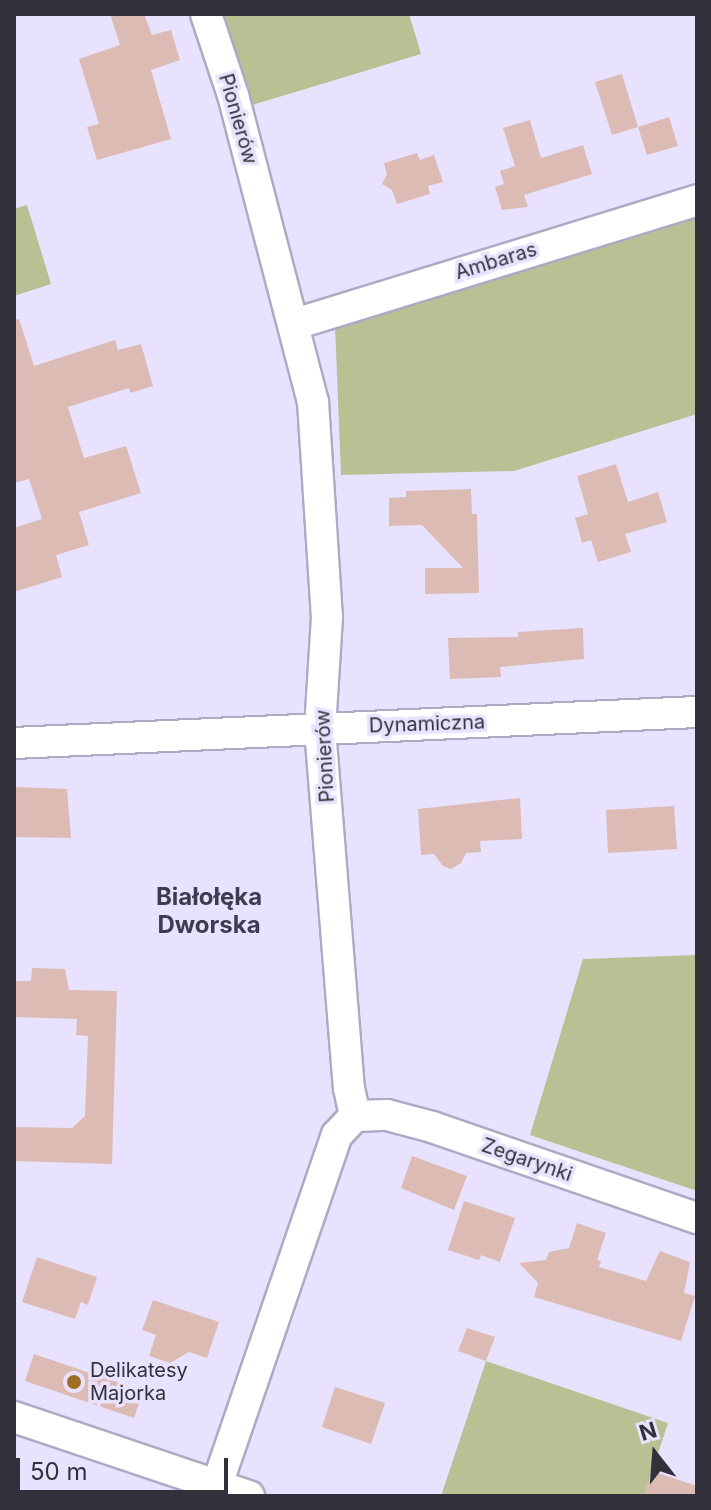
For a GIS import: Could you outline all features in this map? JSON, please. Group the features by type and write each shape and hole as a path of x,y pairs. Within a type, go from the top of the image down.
{"street":[{"name":"Pionierów","path":"206,14 233,95 313,402 327,617 320,729 349,1088 355,1116"},
{"name":"Ambaras","path":"295,324 697,200"},
{"name":"Dynamiczna","path":"14,743 697,712"},
{"name":"Zegarynki","path":"355,1116 387,1115 432,1127 697,1218"},
{"path":"217,1485 337,1135 355,1116"},
{"path":"14,1417 249,1496"}],"green space":[{"path":"218,14 409,14 421,54 246,107"},
{"path":"27,205 51,284 14,296 14,209"},
{"path":"697,211 697,414 514,471 341,475 335,325"},
{"path":"697,955 697,1191 530,1135 583,959"},
{"path":"486,1361 668,1423 644,1496 441,1496"}],"building":[{"path":"110,14 144,14 152,35 171,30 180,60 151,70 171,139 97,160 87,127 99,124 79,59 120,45"},
{"path":"622,74 638,127 612,135 595,82"},
{"path":"669,117 678,146 647,155 638,127"},
{"path":"530,120 541,158 583,145 592,174 524,195 528,207 502,210 495,187 504,184 500,171 515,166 503,128"},
{"path":"417,153 420,160 434,155 443,182 428,186 430,194 397,204 392,190 382,184 387,174 384,163"},
{"path":"19,319 34,366 115,340 118,350 141,344 153,386 130,393 129,388 68,407 84,458 126,446 141,493 79,512 89,545 56,555 62,577 14,592 14,528 42,519 29,479 14,483 14,320"},
{"path":"616,464 628,502 658,492 667,522 625,534 631,552 598,562 591,540 582,543 575,518 588,514 577,476"},
{"path":"471,489 472,514 477,514 479,593 425,594 425,568 463,568 422,525 389,526 389,498 406,497 406,491"},
{"path":"583,628 584,659 500,667 501,677 450,679 448,638 518,637 518,632"},
{"path":"16,787 67,789 71,838 15,837"},
{"path":"520,798 522,839 480,841 481,852 466,853 461,863 451,869 443,866 434,854 421,855 418,809"},
{"path":"674,806 677,849 608,853 606,810"},
{"path":"32,968 65,969 69,990 117,991 112,1164 14,1161 14,1127 72,1128 85,1116 88,1036 76,1035 77,1019 14,1017 14,981 31,981"},
{"path":"412,1156 467,1176 454,1210 401,1188"},
{"path":"464,1201 515,1218 500,1262 481,1255 479,1260 448,1250"},
{"path":"577,1223 606,1233 597,1260 601,1261 599,1267 646,1281 660,1251 690,1262 684,1293 695,1296 681,1341 534,1297 538,1283 519,1263 546,1260 549,1252 569,1248"},
{"path":"37,1257 97,1277 88,1305 81,1302 75,1319 22,1302"},
{"path":"153,1300 219,1322 207,1358 189,1352 170,1363 149,1356 156,1335 142,1330"},
{"path":"467,1328 495,1337 486,1361 458,1351"},
{"path":"34,1354 143,1391 134,1418 25,1381"},
{"path":"335,1387 385,1403 371,1444 322,1427"},
{"path":"652,1471 697,1486 697,1496 644,1496"}],"place":[{"name":"Delikatesy Majorka","path":"74,1382"}],"district":[{"name":"Białołęka Dworska","path":"209,911"}]}
